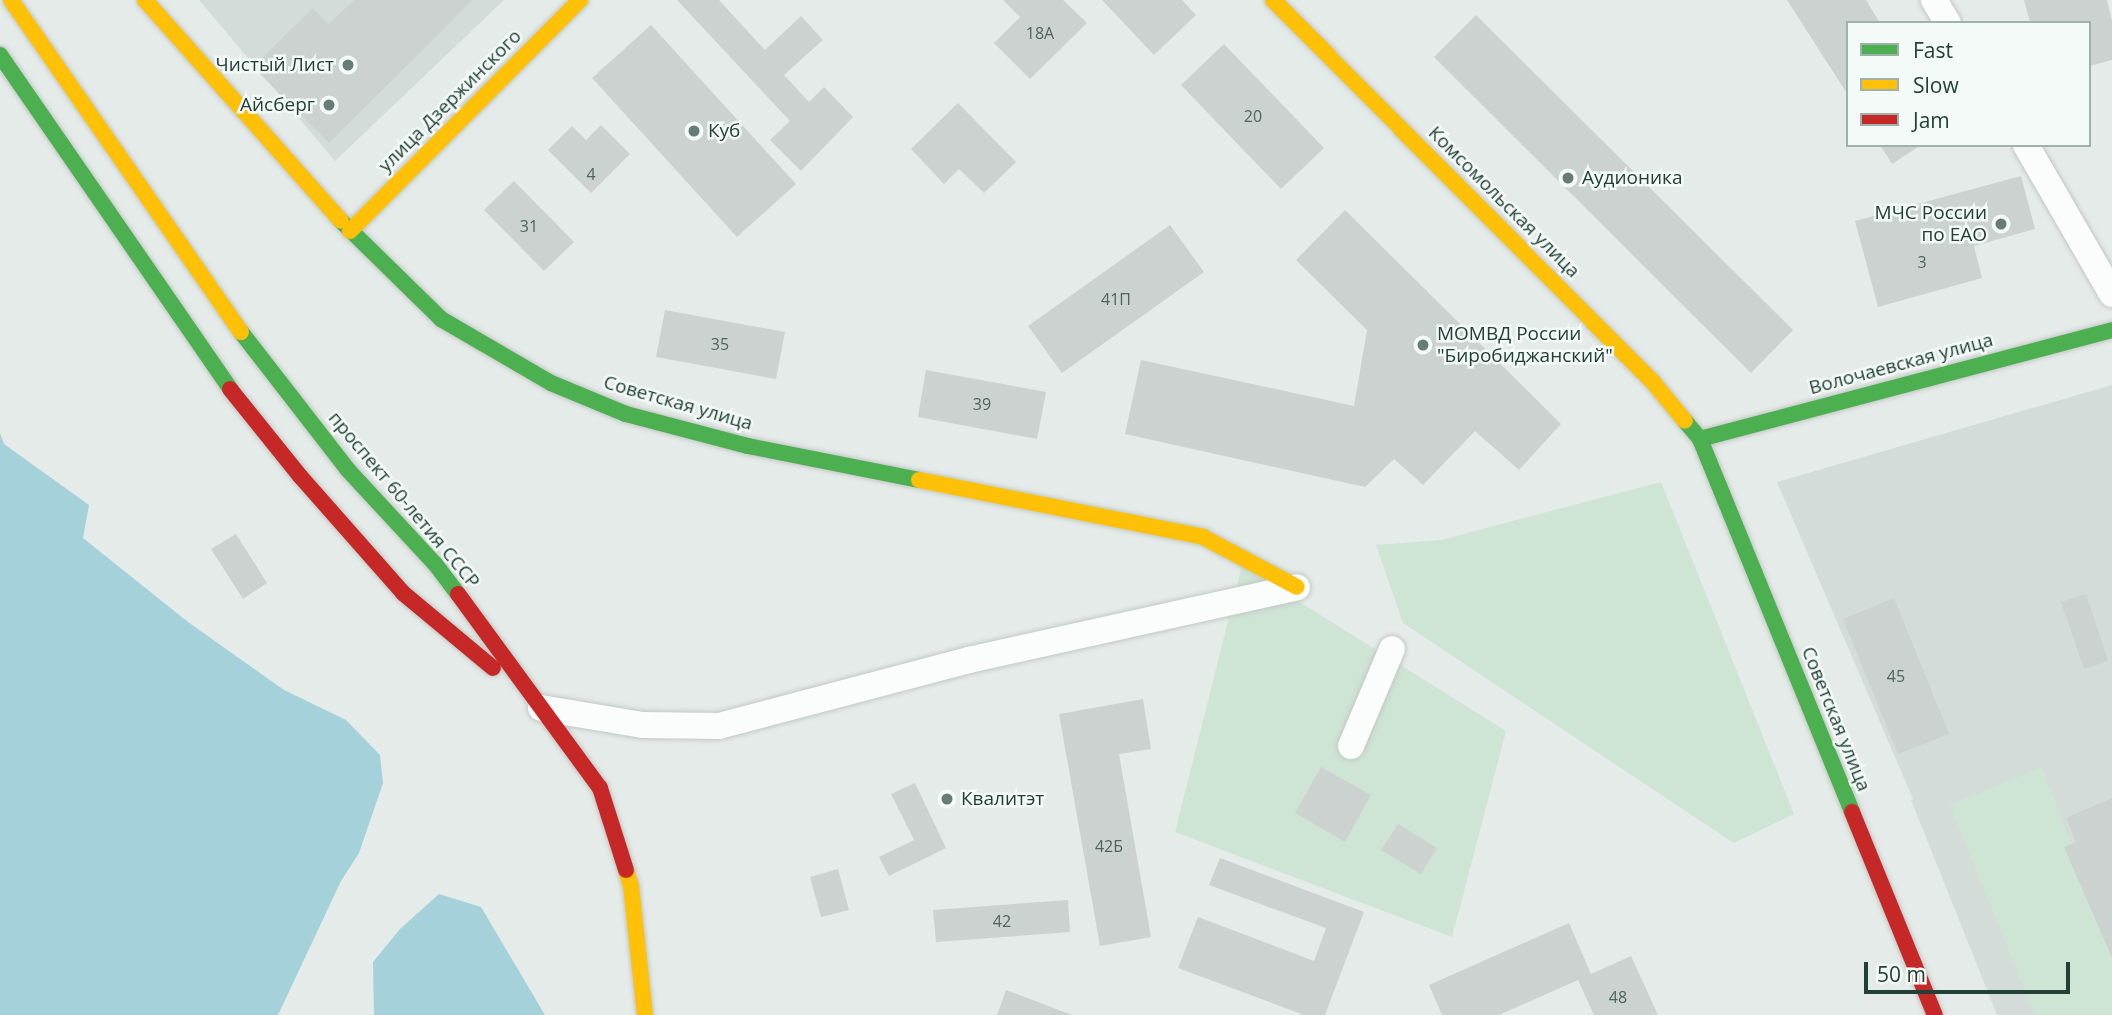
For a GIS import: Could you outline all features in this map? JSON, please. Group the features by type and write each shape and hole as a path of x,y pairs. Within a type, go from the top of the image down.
{"main road":[{"name":"проспект 60-летия СССР","path":"11,0 202,313 235,396 300,476 403,593 541,708"},
{"name":"Советская улица","path":"145,0 179,42 350,231 441,319 551,383 626,414 748,446 1203,537 1297,587"},
{"name":"улица Дзержинского","path":"350,231 580,0"},
{"name":"Комсомольская улица","path":"1273,0 1653,382 1700,439"},
{"name":"проспект 60-летия СССР","path":"0,55 202,313 436,565 541,708"},
{"name":"Волочаевская улица","path":"1700,439 2112,330"},
{"name":"Советская улица","path":"1700,439 1935,1015"},
{"path":"541,708 600,788 631,886 645,1015"}],"street":[{"path":"1934,0 1947,21"},
{"path":"2027,147 2112,294"},
{"path":"541,708 643,725 719,726 969,660 1297,587"},
{"path":"1351,746 1392,649"}],"shaded area":[{"name":"Айсберг","path":"199,0 504,0 335,161"},
{"path":"2112,385 2112,1015 1997,1015 1911,800 1913,799 1777,482"}],"green space":[{"path":"1661,482 1794,814 1734,843 1403,623 1376,545 1441,540"},
{"path":"1242,566 1506,731 1452,937 1175,832"},
{"path":"2042,767 2112,951 2112,1015 2035,1015 1950,805"}],"water":[{"path":"0,433 4,444 89,505 83,538 188,622 284,690 346,720 380,755 383,783 359,853 341,881 278,1015 0,1015"},
{"path":"439,894 481,907 545,1015 374,1015 373,962 400,929"}],"building":[{"name":"Айсберг","path":"354,0 473,0 329,143 253,67 313,8 329,24"},
{"path":"677,0 719,0 765,50 801,16 823,40 784,75 809,102 824,87 853,117 801,171 770,140 790,121"},
{"path":"1003,0 1063,0 1087,23 1030,79 994,43 1020,17"},
{"path":"1102,0 1182,0 1196,15 1154,55"},
{"path":"1787,0 1866,0 1879,21 1846,21 1846,92"},
{"path":"2024,0 2107,0 2112,21 2112,60 2091,65 2091,21 2029,21"},
{"path":"1476,15 1793,330 1751,373 1434,57"},
{"name":"Куб","path":"651,25 796,184 737,237 592,78"},
{"path":"1224,44 1324,148 1281,189 1181,85"},
{"path":"958,103 1016,162 984,193 959,169 944,184 911,149"},
{"path":"601,125 630,154 591,193 548,150 572,126 586,140"},
{"path":"1881,147 1918,147 1892,164"},
{"path":"2021,176 2035,229 1974,246 1982,278 1878,307 1855,221"},
{"path":"514,181 574,242 544,271 484,210"},
{"name":"МОМВД России \"Биробиджанский\"","path":"1345,210 1561,424 1519,470 1475,431 1423,485 1394,459 1365,487 1125,434 1141,360 1354,406 1367,330 1296,260"},
{"path":"1170,225 1204,272 1062,373 1028,326"},
{"path":"665,310 785,332 776,379 656,357"},
{"path":"926,370 1046,392 1037,439 918,417"},
{"path":"236,534 267,583 243,599 211,549"},
{"path":"2086,594 2108,661 2084,669 2061,602"},
{"path":"1894,598 1949,734 1898,754 1843,619"},
{"path":"1143,699 1151,749 1119,754 1151,937 1100,946 1059,714"},
{"path":"1321,767 1371,795 1345,842 1295,813"},
{"path":"915,783 946,848 889,876 879,857 914,840 891,794"},
{"path":"2112,798 2112,958 2064,847 2076,842 2066,818"},
{"path":"1398,824 1437,848 1421,874 1381,850"},
{"path":"1220,858 1364,912 1325,1015 1304,1015 1178,968 1198,917 1314,961 1326,928 1209,885"},
{"path":"838,869 849,910 821,917 810,877"},
{"path":"1068,900 1070,932 936,942 933,910"},
{"path":"1569,923 1591,974 1631,956 1658,1015 1594,1015 1578,980 1499,1015 1442,1015 1429,985"},
{"path":"1006,990 1072,1015 997,1015"}],"traffic: fast":[{"path":"0,55 230,389"},
{"path":"341,221 441,319 551,383 626,414 748,446 919,480"},
{"path":"1700,439 2112,330"},
{"path":"241,332 348,470 436,565 458,594"},
{"path":"1685,421 1700,439 1852,812"}],"traffic: slow":[{"path":"11,0 241,332"},
{"path":"145,0 341,221"},
{"path":"350,231 580,0"},
{"path":"1273,0 1653,382 1685,421"},
{"path":"919,480 1203,537 1297,587"},
{"path":"626,870 631,886 645,1015"}],"traffic: jam":[{"path":"230,389 300,476 403,593 493,668"},
{"path":"458,594 600,788 626,870"},
{"path":"1852,812 1935,1015"}],"place":[{"name":"Чистый Лист","path":"348,65"},
{"name":"Айсберг","path":"329,105"},
{"name":"Куб","path":"694,131"},
{"name":"Аудионика","path":"1568,178"},
{"name":"МЧС России по ЕАО","path":"2001,224"},
{"name":"МОМВД России \"Биробиджанский\"","path":"1423,345"},
{"name":"Квалитэт","path":"947,799"}]}
